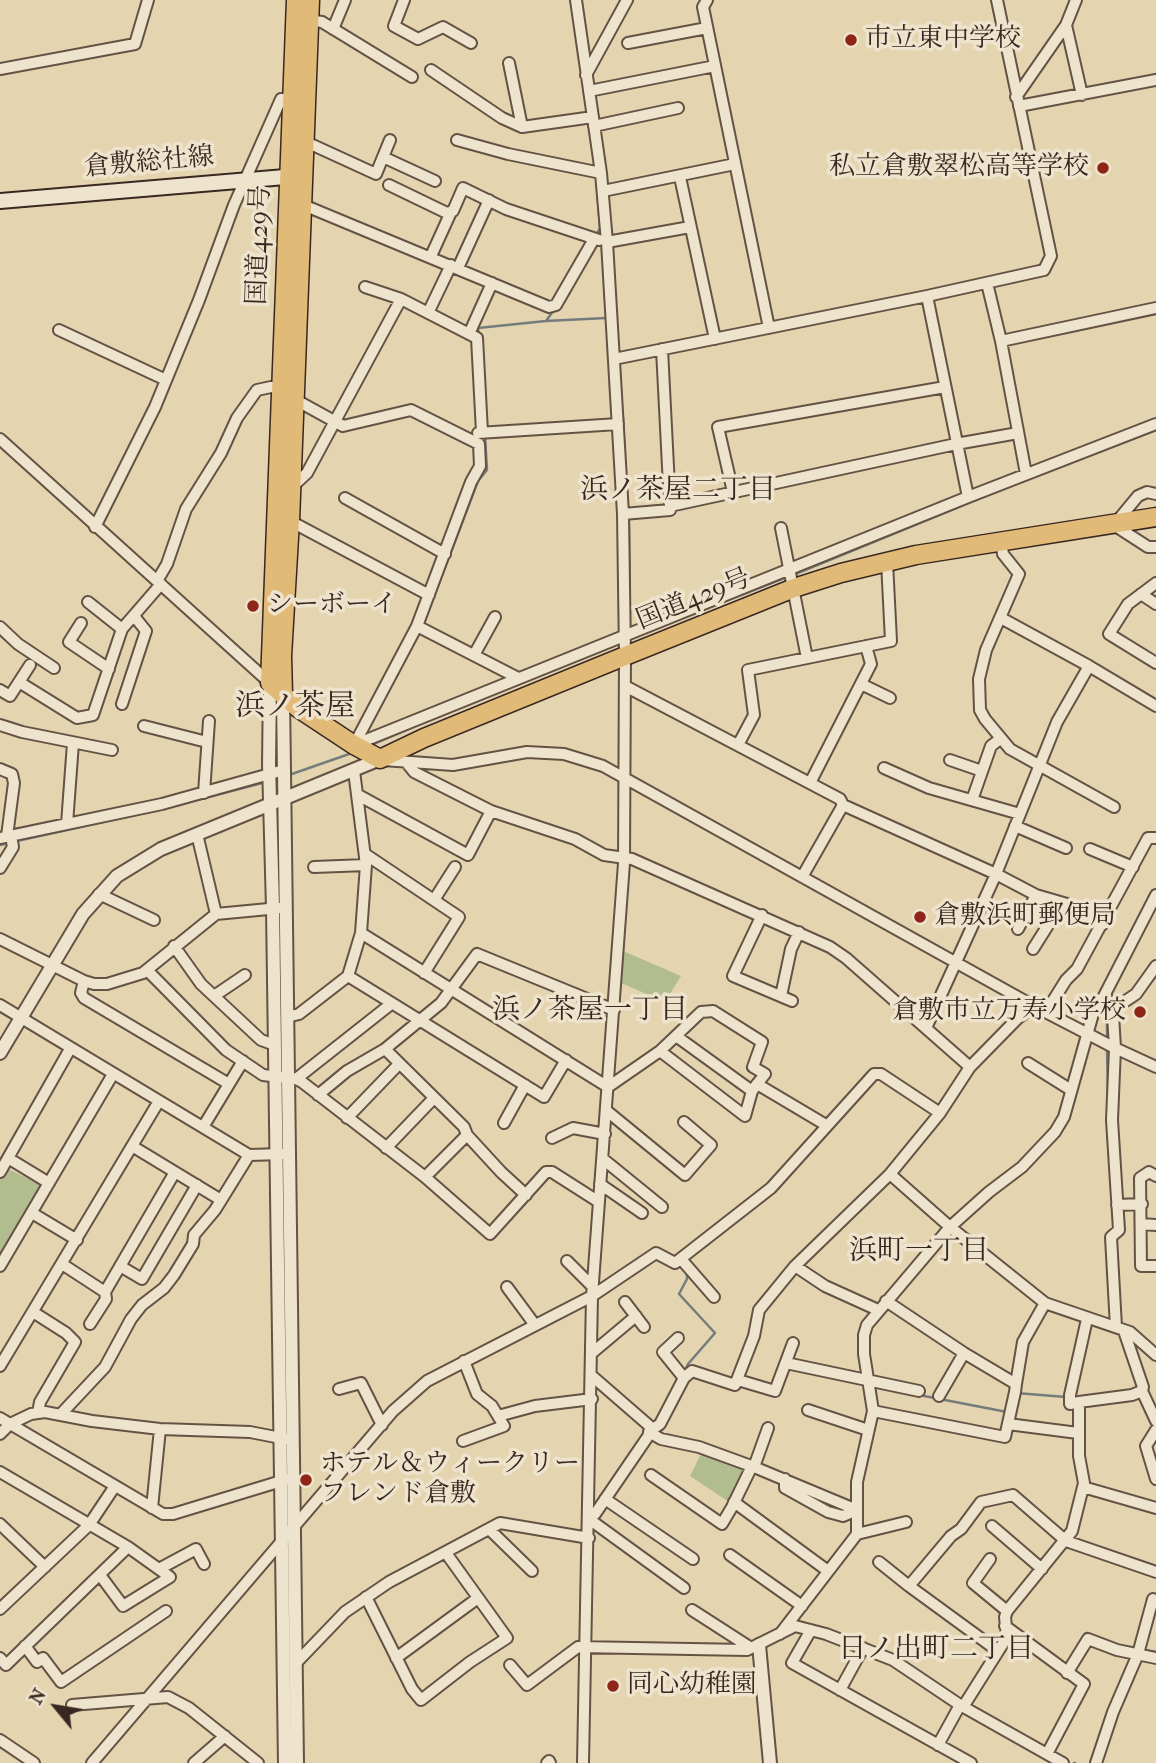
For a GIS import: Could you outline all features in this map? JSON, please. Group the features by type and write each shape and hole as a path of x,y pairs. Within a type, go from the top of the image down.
{"highway":[{"name":"国道429号","path":"283,695 282,656 291,488 288,393 299,98 296,0"},
{"name":"国道429号","path":"270,682 301,204 296,176 304,141 299,98 310,0"},
{"name":"国道429号","path":"364,750 405,756 625,643 792,577 841,573 887,562 1150,518"},
{"path":"270,682 298,708 364,750"}],"main road":[{"name":"倉敷総社線","path":"0,201 296,176"}],"street":[{"path":"0,69 135,44 148,0"},
{"path":"333,29 345,0"},
{"path":"404,0 394,26 418,39 443,27 471,43"},
{"path":"576,0 586,75 592,90 593,121 601,173 606,191 623,514 625,643 624,858 593,1292 583,1763"},
{"path":"586,75 627,0"},
{"path":"707,0 703,7 707,29 769,328"},
{"path":"614,359 1044,270 1051,256 997,0"},
{"path":"1017,102 1066,25 1076,0"},
{"path":"309,20 321,22 412,76"},
{"path":"1066,25 1082,94"},
{"path":"628,43 707,29"},
{"path":"509,64 522,127"},
{"path":"592,90 715,66"},
{"path":"431,70 502,118 522,127 593,121 678,108"},
{"path":"1017,102 1082,94 1156,80"},
{"path":"95,527 155,407 245,179 281,99 299,98"},
{"path":"304,141 376,174 390,140"},
{"path":"457,140 508,154 601,173"},
{"path":"383,157 435,181"},
{"path":"606,191 735,164"},
{"path":"680,177 715,339"},
{"path":"389,185 447,213 451,212"},
{"path":"431,256 463,188 506,209 594,239 609,241 691,227"},
{"path":"428,313 489,200"},
{"path":"301,204 549,307 556,305 594,239"},
{"path":"469,334 492,283"},
{"path":"987,283 1026,474"},
{"path":"365,287 401,299 477,338 484,432"},
{"path":"927,296 968,496"},
{"path":"291,488 307,473 401,299"},
{"path":"1000,341 1156,308"},
{"path":"59,330 166,380"},
{"path":"623,514 670,510 662,349"},
{"path":"19,682 77,718 93,715 122,629 159,582 186,509 220,453 237,418 257,390 271,387 288,393 343,426 411,410 479,444 480,466 471,482 444,554 420,627 354,771 365,860 361,933 348,976 299,1014 287,1017"},
{"path":"733,492 718,427 946,387"},
{"path":"459,434 618,424"},
{"path":"792,577 968,496 1156,424"},
{"path":"670,506 1018,433"},
{"path":"3,444 270,682 269,779 287,1017 283,1154 288,1479 283,1543 285,1763"},
{"path":"1152,547 1114,525 1138,496 1147,492 1156,494"},
{"path":"1138,496 1136,509 1150,518 1139,532 1152,547"},
{"path":"345,498 444,554"},
{"path":"290,521 429,595"},
{"path":"781,528 807,658"},
{"path":"1002,542 1003,554 1019,574 986,650 979,687 981,710 985,719 1010,749 1114,807"},
{"path":"738,745 754,715 748,670 891,640 887,562"},
{"path":"1156,583 1128,604 1109,634 1156,663"},
{"path":"1141,594 1156,604"},
{"path":"88,602 122,629"},
{"path":"122,704 146,631 134,616"},
{"path":"474,655 495,617"},
{"path":"1001,618 1156,706"},
{"path":"81,623 68,642 109,669"},
{"path":"0,627 18,644 54,668"},
{"path":"420,627 518,678"},
{"path":"364,750 518,678 625,643"},
{"path":"810,783 871,664 866,646"},
{"path":"0,690 10,696 30,665"},
{"path":"926,1028 996,873 1057,722 1089,666"},
{"path":"861,684 890,698"},
{"path":"625,686 840,799 843,805 996,873 1036,895 1062,903 1102,925"},
{"path":"283,695 285,800 275,1045 286,1077"},
{"path":"204,793 209,721"},
{"path":"0,725 112,750"},
{"path":"144,726 207,742"},
{"path":"972,800 991,746 1000,739"},
{"path":"67,824 73,743"},
{"path":"405,756 453,765 527,752 564,754 603,766 1034,1006 1156,1067"},
{"path":"405,756 414,772 491,811 575,839 604,855 632,859 830,947 971,1067"},
{"path":"950,760 982,771"},
{"path":"884,768 929,788 1020,814"},
{"path":"0,769 12,774 15,783 9,839 0,868"},
{"path":"0,1053 83,914 117,876 149,855 354,771"},
{"path":"9,839 284,774"},
{"path":"358,795 468,855 491,811"},
{"path":"802,877 843,805"},
{"path":"1015,826 1066,848"},
{"path":"197,834 216,914"},
{"path":"1046,1012 1066,980 1077,969 1148,838 1156,838"},
{"path":"1090,849 1133,867"},
{"path":"314,867 365,860 459,917 424,973"},
{"path":"434,900 454,867"},
{"path":"99,894 154,920"},
{"path":"1018,929 1036,895"},
{"path":"1156,895 1109,998 1113,1015 1110,1046 1112,1120 1119,1230 1111,1237 1120,1329 1143,1387 1142,1391 1156,1421"},
{"path":"1033,948 1062,903"},
{"path":"0,939 84,981 107,984 143,973 216,914 279,908"},
{"path":"762,915 733,976 792,1001"},
{"path":"780,996 791,949 799,932"},
{"path":"361,933 608,1087"},
{"path":"174,946 201,984 261,1040 275,1045"},
{"path":"318,1095 347,1071 385,1049 420,1022 441,1003 477,954 614,1010"},
{"path":"780,1634 857,1534 856,1482 873,1411 864,1354 867,1325 950,1227 980,1199 1023,1167 1043,1147 1064,1117 1096,1003 1109,998 1121,1004 1136,994 1156,966"},
{"path":"147,970 226,1050 263,1075 286,1077 318,1095 425,1177 490,1234 546,1172 552,1172 599,1202"},
{"path":"214,996 245,975"},
{"path":"348,976 544,1097 566,1060"},
{"path":"84,981 81,993 84,998 229,1084"},
{"path":"286,1077 391,1004"},
{"path":"0,1005 248,1155 283,1154"},
{"path":"737,1382 754,1336 759,1310 795,1266 890,1174 940,1113 971,1067 1017,1019 1034,1006"},
{"path":"608,1087 660,1051 701,1013 713,1011 762,1042 753,1067 765,1074 755,1087 745,1116 660,1051"},
{"path":"676,1036 755,1087 826,1125"},
{"path":"0,1172 70,1048"},
{"path":"385,1049 464,1127 467,1135 526,1195"},
{"path":"203,1127 243,1061"},
{"path":"1028,1063 1071,1090"},
{"path":"347,1118 399,1065"},
{"path":"0,1266 113,1074"},
{"path":"92,1763 283,1543 393,1411 427,1381 535,1325 656,1253 675,1263 681,1259 771,1188 874,1074 881,1074 940,1113"},
{"path":"504,1123 525,1085"},
{"path":"386,1148 435,1098"},
{"path":"1,1361 77,1240 159,1101"},
{"path":"607,1111 685,1175 710,1145 684,1122"},
{"path":"552,1138 573,1128 605,1134"},
{"path":"425,1177 467,1135"},
{"path":"132,1146 221,1200"},
{"path":"60,1415 105,1367 131,1319 142,1305 164,1288 174,1275 193,1244 194,1235 221,1200 248,1155"},
{"path":"8,1158 49,1183"},
{"path":"603,1159 662,1207"},
{"path":"90,1324 106,1299 105,1292 175,1172"},
{"path":"1156,1176 1149,1172 1140,1178 1141,1266 1156,1266"},
{"path":"890,1174 950,1227 1045,1303 1135,1334 1156,1355"},
{"path":"600,1184 642,1213"},
{"path":"120,1266 142,1279 197,1185"},
{"path":"1117,1205 1142,1204"},
{"path":"32,1213 77,1240"},
{"path":"1141,1224 1156,1224"},
{"path":"681,1259 714,1297"},
{"path":"567,1261 593,1292"},
{"path":"62,1264 105,1292"},
{"path":"795,1266 825,1286 877,1310"},
{"path":"507,1287 535,1325"},
{"path":"886,1301 1015,1390"},
{"path":"625,1302 644,1327"},
{"path":"873,1411 1005,1437 1023,1342 1045,1303"},
{"path":"33,1312 75,1342 40,1402 38,1413"},
{"path":"593,1353 636,1316"},
{"path":"938,1745 1006,1637 1007,1611 1072,1531 1083,1487 1073,1399 1087,1319"},
{"path":"678,1338 663,1352 683,1376"},
{"path":"589,1519 606,1500 651,1431 660,1424 683,1376 691,1371 775,1391 793,1343"},
{"path":"939,1396 964,1353"},
{"path":"463,1441 504,1426 492,1406 477,1394 464,1361"},
{"path":"786,1363 869,1383 919,1391"},
{"path":"593,1376 656,1437 699,1447 785,1479 857,1510"},
{"path":"339,1389 361,1382 382,1425"},
{"path":"737,1382 779,1399"},
{"path":"1073,1399 1132,1395 1142,1391"},
{"path":"498,1416 535,1406 592,1399"},
{"path":"808,1410 868,1430"},
{"path":"5,1421 38,1413 160,1429 250,1432 287,1439"},
{"path":"5,1421 163,1514 173,1514 288,1479"},
{"path":"0,1434 5,1421"},
{"path":"1008,1424 1078,1433"},
{"path":"652,1475 722,1524 753,1467 768,1428"},
{"path":"152,1508 160,1429"},
{"path":"1156,1430 1146,1446 1156,1479"},
{"path":"0,1472 128,1548 170,1577 123,1606 100,1574"},
{"path":"288,1479 295,1528 297,1763"},
{"path":"0,1609 89,1525 115,1486"},
{"path":"1083,1487 1156,1508"},
{"path":"909,1587 951,1536 961,1529 981,1502 1013,1495 1066,1541 1156,1572"},
{"path":"606,1500 692,1559"},
{"path":"734,1502 828,1571"},
{"path":"589,1519 684,1588"},
{"path":"857,1534 906,1522"},
{"path":"296,1663 345,1612 389,1581 500,1523 589,1538"},
{"path":"0,1524 45,1567"},
{"path":"992,1526 1042,1569"},
{"path":"489,1529 532,1571"},
{"path":"0,1658 6,1665 128,1548"},
{"path":"159,1569 196,1549 204,1564"},
{"path":"366,1598 412,1689 421,1700 470,1662 507,1638 446,1553"},
{"path":"730,1555 802,1606"},
{"path":"990,1559 973,1583 1007,1611"},
{"path":"879,1562 998,1651"},
{"path":"396,1658 478,1598"},
{"path":"1096,1763 1113,1712 1138,1654 1153,1599"},
{"path":"692,1610 755,1647"},
{"path":"25,1646 37,1662 43,1658 61,1682 166,1611"},
{"path":"510,1665 527,1685 584,1647 722,1651 755,1647 795,1626 893,1660 961,1706 1063,1763"},
{"path":"1005,1626 1084,1685 1047,1754"},
{"path":"811,1630 792,1663 971,1763"},
{"path":"1067,1673 1088,1639 1117,1650 1156,1658"},
{"path":"755,1647 770,1763"},
{"path":"840,1690 863,1648"},
{"path":"72,1705 169,1698 189,1708 258,1763"},
{"path":"194,1763 225,1736"},
{"path":"1,1743 34,1763"}],"green space":[{"path":"623,951 681,976 665,1002 621,983"},
{"path":"6,1168 41,1185 0,1256 0,1178"},
{"path":"703,1450 748,1467 729,1502 690,1476"}],"waterway":[{"path":"603,55 633,0"},
{"path":"593,152 595,169"},
{"path":"596,176 600,228 596,235"},
{"path":"479,335 478,328 546,321 553,311"},
{"path":"546,321 606,318"},
{"path":"623,417 626,484"},
{"path":"1088,456 1156,430"},
{"path":"425,620 478,481 487,470 485,436"},
{"path":"793,575 1010,486"},
{"path":"629,524 630,627"},
{"path":"672,622 787,577"},
{"path":"371,745 413,727"},
{"path":"289,775 352,753"},
{"path":"174,806 266,782"},
{"path":"17,841 154,811"},
{"path":"0,845 10,843"},
{"path":"1107,1000 1107,1039"},
{"path":"1107,1049 1108,1099"},
{"path":"683,1374 688,1364 715,1333 679,1294 687,1279 687,1273"},
{"path":"1016,1393 1066,1397"},
{"path":"919,1395 1007,1412"}],"place":[{"name":"市立東中学校","path":"851,40"},
{"name":"私立倉敷翠松高等学校","path":"1103,168"},
{"name":"シーボーイ","path":"253,606"},
{"name":"倉敷浜町郵便局","path":"920,917"},
{"name":"倉敷市立万寿小学校","path":"1140,1012"},
{"name":"ホテル＆ウィークリー フレンド倉敷","path":"306,1480"},
{"name":"同心幼稚園","path":"613,1686"}],"district":[{"name":"浜ノ茶屋二丁目","path":"678,491"},
{"name":"浜ノ茶屋","path":"295,708"},
{"name":"浜ノ茶屋一丁目","path":"590,1011"},
{"name":"浜町一丁目","path":"919,1252"},
{"name":"日ノ出町二丁目","path":"936,1650"}]}
